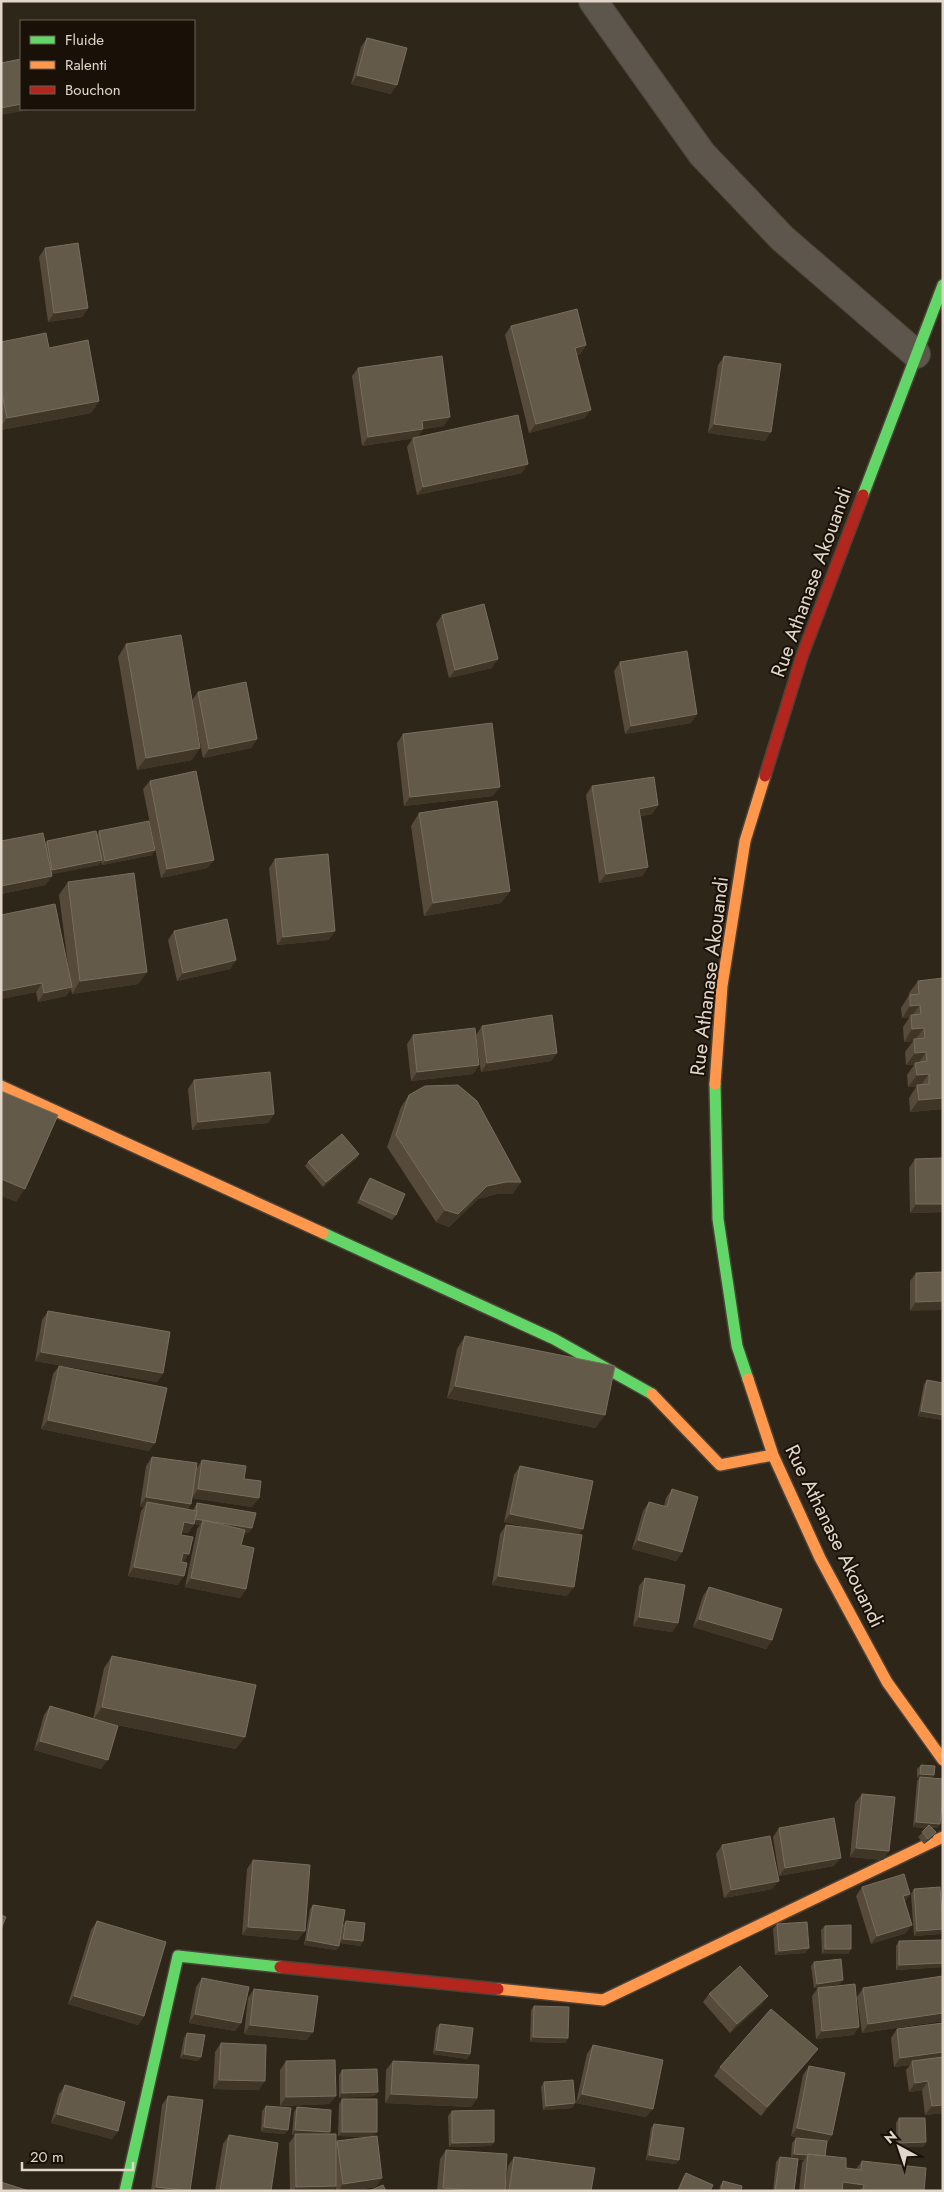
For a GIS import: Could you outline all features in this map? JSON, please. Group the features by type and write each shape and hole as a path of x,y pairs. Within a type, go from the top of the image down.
{"street":[{"path":"592,1 702,154 782,238 916,354"},
{"name":"Rue Athanase Akouandi","path":"943,285 802,656 744,840 722,986 714,1092 718,1219 737,1346 773,1456 820,1558 887,1682 943,1760"},
{"path":"1,1086 554,1339 648,1390 720,1465 773,1456"},
{"path":"125,2191 178,1956 602,2000 943,1837"}],"building":[{"path":"367,38 407,48 397,85 357,75"},
{"path":"20,59 20,104 1,108 1,63"},
{"path":"78,243 88,308 54,313 45,248"},
{"path":"577,309 586,345 575,348 591,410 536,424 511,326"},
{"path":"46,333 49,348 88,340 99,401 7,418 1,389 1,342"},
{"path":"442,356 450,417 422,421 423,429 368,437 358,368"},
{"path":"724,356 781,364 771,432 714,424"},
{"path":"518,415 528,464 423,487 413,438"},
{"path":"484,604 498,659 455,670 442,615"},
{"path":"181,635 200,748 146,758 126,644"},
{"path":"687,651 697,714 631,726 620,662"},
{"path":"246,682 257,739 209,749 198,692"},
{"path":"492,723 500,787 410,797 403,734"},
{"path":"196,771 214,860 167,869 150,781"},
{"path":"654,777 658,805 639,809 648,867 606,874 592,786"},
{"path":"497,801 510,891 433,903 419,813"},
{"path":"149,821 155,850 105,861 99,831"},
{"path":"96,831 102,860 52,870 47,841"},
{"path":"43,833 52,876 1,886 1,841"},
{"path":"328,854 335,931 283,937 275,859"},
{"path":"134,873 147,972 80,981 68,882"},
{"path":"55,904 72,987 44,993 42,983 1,991 1,915"},
{"path":"227,919 236,960 183,973 174,931"},
{"path":"943,978 943,1098 919,1100 917,1085 929,1084 929,1074 917,1075 915,1063 927,1061 926,1052 915,1053 914,1039 925,1038 924,1028 912,1029 911,1015 921,1014 920,1005 910,1006 910,995 919,994 918,981"},
{"path":"552,1015 557,1053 487,1063 482,1026"},
{"path":"475,1028 479,1065 417,1072 413,1035"},
{"path":"270,1072 274,1114 198,1122 194,1080"},
{"path":"458,1085 477,1101 521,1182 506,1182 487,1186 458,1214 445,1210 396,1135 409,1095 425,1086"},
{"path":"1,1091 58,1115 25,1189 1,1179"},
{"path":"342,1134 359,1154 326,1182 308,1162"},
{"path":"943,1158 943,1204 916,1204 915,1159"},
{"path":"370,1178 405,1194 396,1215 360,1199"},
{"path":"943,1272 943,1301 916,1302 916,1273"},
{"path":"48,1311 170,1332 163,1373 41,1352"},
{"path":"465,1336 615,1366 605,1415 455,1386"},
{"path":"59,1366 167,1388 155,1443 48,1420"},
{"path":"927,1380 943,1383 943,1415 921,1411"},
{"path":"152,1457 197,1463 191,1504 146,1497"},
{"path":"202,1460 246,1466 244,1479 261,1481 259,1498 198,1489"},
{"path":"520,1466 593,1481 583,1529 510,1514"},
{"path":"672,1489 698,1497 682,1552 638,1540 649,1502 667,1507"},
{"path":"147,1502 197,1511 194,1524 184,1522 181,1535 193,1537 189,1554 183,1553 181,1562 187,1563 184,1576 134,1567"},
{"path":"197,1503 256,1513 252,1528 195,1519"},
{"path":"203,1520 245,1530 241,1545 254,1548 246,1589 191,1578"},
{"path":"506,1525 582,1535 574,1587 498,1576"},
{"path":"645,1578 685,1585 678,1623 639,1617"},
{"path":"709,1587 782,1609 772,1640 699,1619"},
{"path":"112,1656 256,1685 245,1737 102,1707"},
{"path":"50,1706 118,1726 108,1760 40,1741"},
{"path":"921,1765 935,1766 934,1775 920,1774"},
{"path":"920,1777 943,1779 940,1824 916,1822"},
{"path":"862,1794 895,1797 889,1851 856,1848"},
{"path":"834,1818 841,1858 785,1868 779,1828"},
{"path":"929,1825 936,1832 928,1839 922,1832"},
{"path":"770,1836 779,1881 731,1890 722,1845"},
{"path":"253,1860 310,1865 305,1931 248,1927"},
{"path":"904,1874 910,1894 903,1896 912,1925 877,1936 862,1887"},
{"path":"940,1887 943,1929 917,1931 914,1889"},
{"path":"313,1905 345,1910 339,1946 307,1940"},
{"path":"1,1915 6,1917 1,1929"},
{"path":"97,1921 166,1942 144,2016 74,1996"},
{"path":"346,1921 365,1923 363,1941 343,1939"},
{"path":"807,1922 809,1948 779,1951 777,1924"},
{"path":"851,1925 851,1949 825,1949 825,1926"},
{"path":"943,1940 943,1963 899,1965 899,1941"},
{"path":"841,1959 843,1980 817,1984 814,1962"},
{"path":"740,1966 768,1996 737,2024 709,1994"},
{"path":"943,1976 943,2013 868,2024 863,1988"},
{"path":"202,1978 249,1987 241,2023 195,2014"},
{"path":"855,1984 859,2027 822,2031 818,1988"},
{"path":"254,1989 318,1996 313,2032 250,2025"},
{"path":"534,2006 569,2007 568,2038 533,2037"},
{"path":"771,2009 818,2049 767,2107 720,2067"},
{"path":"943,2023 943,2052 900,2058 897,2029"},
{"path":"440,2024 473,2028 470,2054 436,2050"},
{"path":"187,2033 205,2035 201,2057 184,2054"},
{"path":"221,2043 266,2045 265,2081 219,2080"},
{"path":"593,2045 663,2060 653,2109 582,2094"},
{"path":"943,2057 943,2105 932,2106 928,2081 915,2083 912,2061"},
{"path":"335,2060 336,2096 286,2097 286,2061"},
{"path":"393,2061 479,2065 477,2098 391,2094"},
{"path":"809,2066 845,2073 832,2135 797,2128"},
{"path":"377,2069 378,2092 342,2093 342,2070"},
{"path":"573,2080 575,2103 546,2106 544,2082"},
{"path":"65,2085 125,2102 118,2131 57,2114"},
{"path":"168,2096 203,2100 190,2191 156,2187"},
{"path":"342,2099 377,2099 377,2132 342,2132"},
{"path":"266,2106 291,2108 288,2130 264,2127"},
{"path":"297,2107 331,2110 330,2132 295,2130"},
{"path":"494,2110 494,2142 452,2143 452,2111"},
{"path":"899,2118 925,2118 926,2142 899,2143"},
{"path":"654,2124 684,2128 679,2160 649,2155"},
{"path":"295,2134 336,2134 336,2186 296,2187"},
{"path":"229,2135 278,2143 271,2191 220,2191"},
{"path":"377,2136 382,2178 343,2184 337,2141"},
{"path":"796,2138 827,2141 825,2156 794,2154"},
{"path":"446,2150 507,2154 505,2191 443,2188"},
{"path":"808,2154 846,2158 846,2168 861,2170 862,2161 926,2168 924,2191 863,2191 864,2185 843,2182 842,2191 804,2191"},
{"path":"514,2157 595,2168 591,2191 509,2191"},
{"path":"780,2157 798,2159 794,2191 775,2191"},
{"path":"686,2173 713,2185 710,2191 678,2191"},
{"path":"723,2181 742,2186 741,2191 721,2191"},
{"path":"1,2182 29,2191 1,2191"},
{"path":"383,2185 386,2191 369,2191"}],"traffic: fast":[{"path":"863,495 943,285"},
{"path":"715,1084 718,1219 737,1346 748,1379"},
{"path":"323,1233 554,1339 652,1394"},
{"path":"125,2191 178,1956 280,1967"}],"traffic: slow":[{"path":"715,1084 722,986 745,841 765,776"},
{"path":"1,1086 323,1233"},
{"path":"748,1379 773,1455 820,1558 887,1682 943,1760"},
{"path":"652,1394 720,1465 773,1455"},
{"path":"498,1989 603,2000 943,1837"}],"traffic: jam":[{"path":"765,776 802,656 863,495"},
{"path":"280,1967 498,1989"}]}
